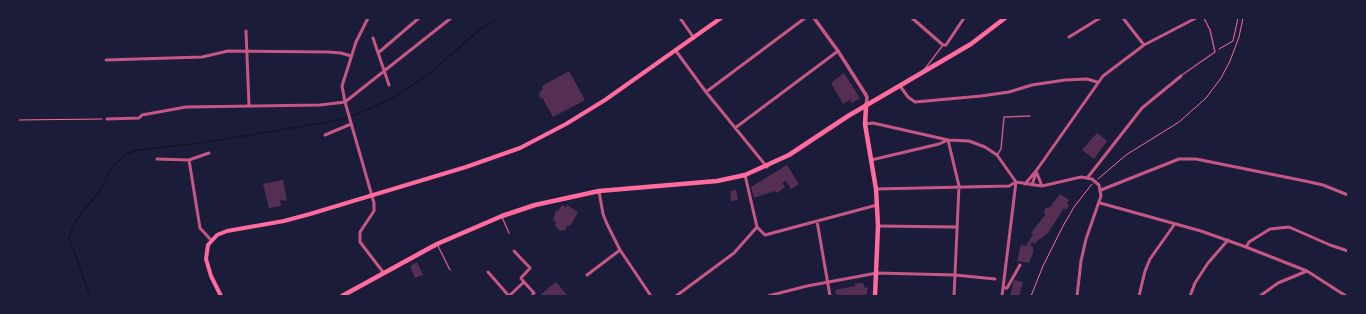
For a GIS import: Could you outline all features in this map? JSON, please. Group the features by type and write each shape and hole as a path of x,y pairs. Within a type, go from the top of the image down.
{"main road":[{"path":"221,296 211,276 206,259 206,252 211,240 217,235 227,231 284,221 372,196 496,157 529,144 605,100 721,18"},
{"path":"342,296 383,272 437,244 502,216 560,199 599,191 648,185 717,181 746,176 767,167 971,44 1005,18"},
{"path":"866,107 865,124 876,189 877,205 877,274 875,296"}],"street":[{"path":"368,18 350,56 342,86 346,107 372,196 374,211 364,224 359,236 360,242 383,272"},
{"path":"378,52 420,18"},
{"path":"107,119 139,118 142,115 186,107 320,105 345,102 452,18"},
{"path":"680,18 694,38"},
{"path":"706,92 804,18"},
{"path":"814,18 838,51 867,98 866,107"},
{"path":"912,18 943,45 946,45 964,18"},
{"path":"1069,37 1100,18"},
{"path":"1123,18 1144,45"},
{"path":"1025,184 1036,171 1097,82 1103,76 1144,45 1196,18"},
{"path":"246,31 248,105"},
{"path":"373,38 389,85"},
{"path":"106,60 202,57 228,51 328,52 350,56"},
{"path":"676,51 706,92 767,167"},
{"path":"735,128 838,51"},
{"path":"876,189 1009,186 1016,182 1042,186 1088,177 1142,108 1181,76"},
{"path":"900,86 908,97 915,102 1009,92 1032,85 1065,80 1087,79 1097,82"},
{"path":"325,135 351,123"},
{"path":"865,124 873,123 948,140 969,141 985,147 997,155 1016,182 1002,296"},
{"path":"871,160 939,144 948,140"},
{"path":"948,140 959,186 954,296"},
{"path":"157,159 189,160 209,153"},
{"path":"1101,190 1179,159 1196,159 1323,185 1348,196"},
{"path":"189,160 200,228 211,240"},
{"path":"1032,185 1036,171"},
{"path":"1036,171 1042,186"},
{"path":"746,176 757,226 765,235 877,205"},
{"path":"1077,296 1081,261 1086,239 1100,203 1101,190 1095,182 1088,177"},
{"path":"599,191 603,214 620,250 651,296"},
{"path":"1100,203 1228,240 1306,271 1346,296"},
{"path":"817,221 829,282 830,296"},
{"path":"1139,296 1150,259 1174,225"},
{"path":"676,296 734,253 757,226"},
{"path":"878,226 957,227"},
{"path":"1246,247 1249,242 1270,229 1289,227 1330,245 1348,251"},
{"path":"1190,296 1195,283 1208,263 1228,240"},
{"path":"587,275 620,250"},
{"path":"514,251 530,268 520,278 534,293 532,296"},
{"path":"1004,288 1008,288 1020,265"},
{"path":"1260,296 1278,282 1306,271"},
{"path":"488,272 510,295 524,282"},
{"path":"768,296 829,282 877,274 955,275 995,279"}],"lane":[{"path":"1181,76 1215,52 1210,30 1204,18"},
{"path":"921,73 943,45"},
{"path":"997,155 1002,149 1004,117 1030,116"},
{"path":"502,216 509,233"},
{"path":"437,244 450,270"}],"path":[{"path":"1215,52 1233,41 1238,18"},
{"path":"1031,296 1043,266 1067,219 1095,182 1122,158 1179,122 1206,98 1221,78 1230,61 1239,37 1243,18"},
{"path":"18,120 107,119"}],"building":[{"path":"569,71 585,100 553,117 542,97 540,99 539,93 542,90 543,91 542,86"},
{"path":"844,73 860,98 852,103 850,100 843,104 831,83"},
{"path":"1097,133 1107,141 1094,159 1082,150"},
{"path":"787,165 799,184 791,189 786,181 782,183 785,187 777,193 775,191 754,198 751,187"},
{"path":"283,180 287,201 280,200 281,206 269,208 263,184"},
{"path":"736,190 738,200 731,201 730,191"},
{"path":"1060,194 1069,200 1067,203 1069,206 1066,210 1064,208 1048,233 1041,239 1040,238 1035,244 1032,242 1030,245 1033,247 1033,253 1029,263 1017,261 1021,245 1026,246 1033,234 1031,233 1045,215 1044,211 1046,208 1050,207"},
{"path":"562,205 566,207 567,205 578,212 571,225 567,226 565,230 560,231 555,226 556,222 553,220 556,210 558,211"},
{"path":"417,262 423,275 415,278 410,266"},
{"path":"1014,280 1023,282 1019,296 1010,296"},
{"path":"556,282 568,296 541,296 541,294"},
{"path":"863,283 864,287 868,288 866,296 837,296 835,290 855,286 855,284"}],"waterway":[{"path":"90,296 69,238 74,224 100,191 111,168 125,154 138,150 201,143 340,120 355,115 395,97 430,73 479,30 499,18"}]}
